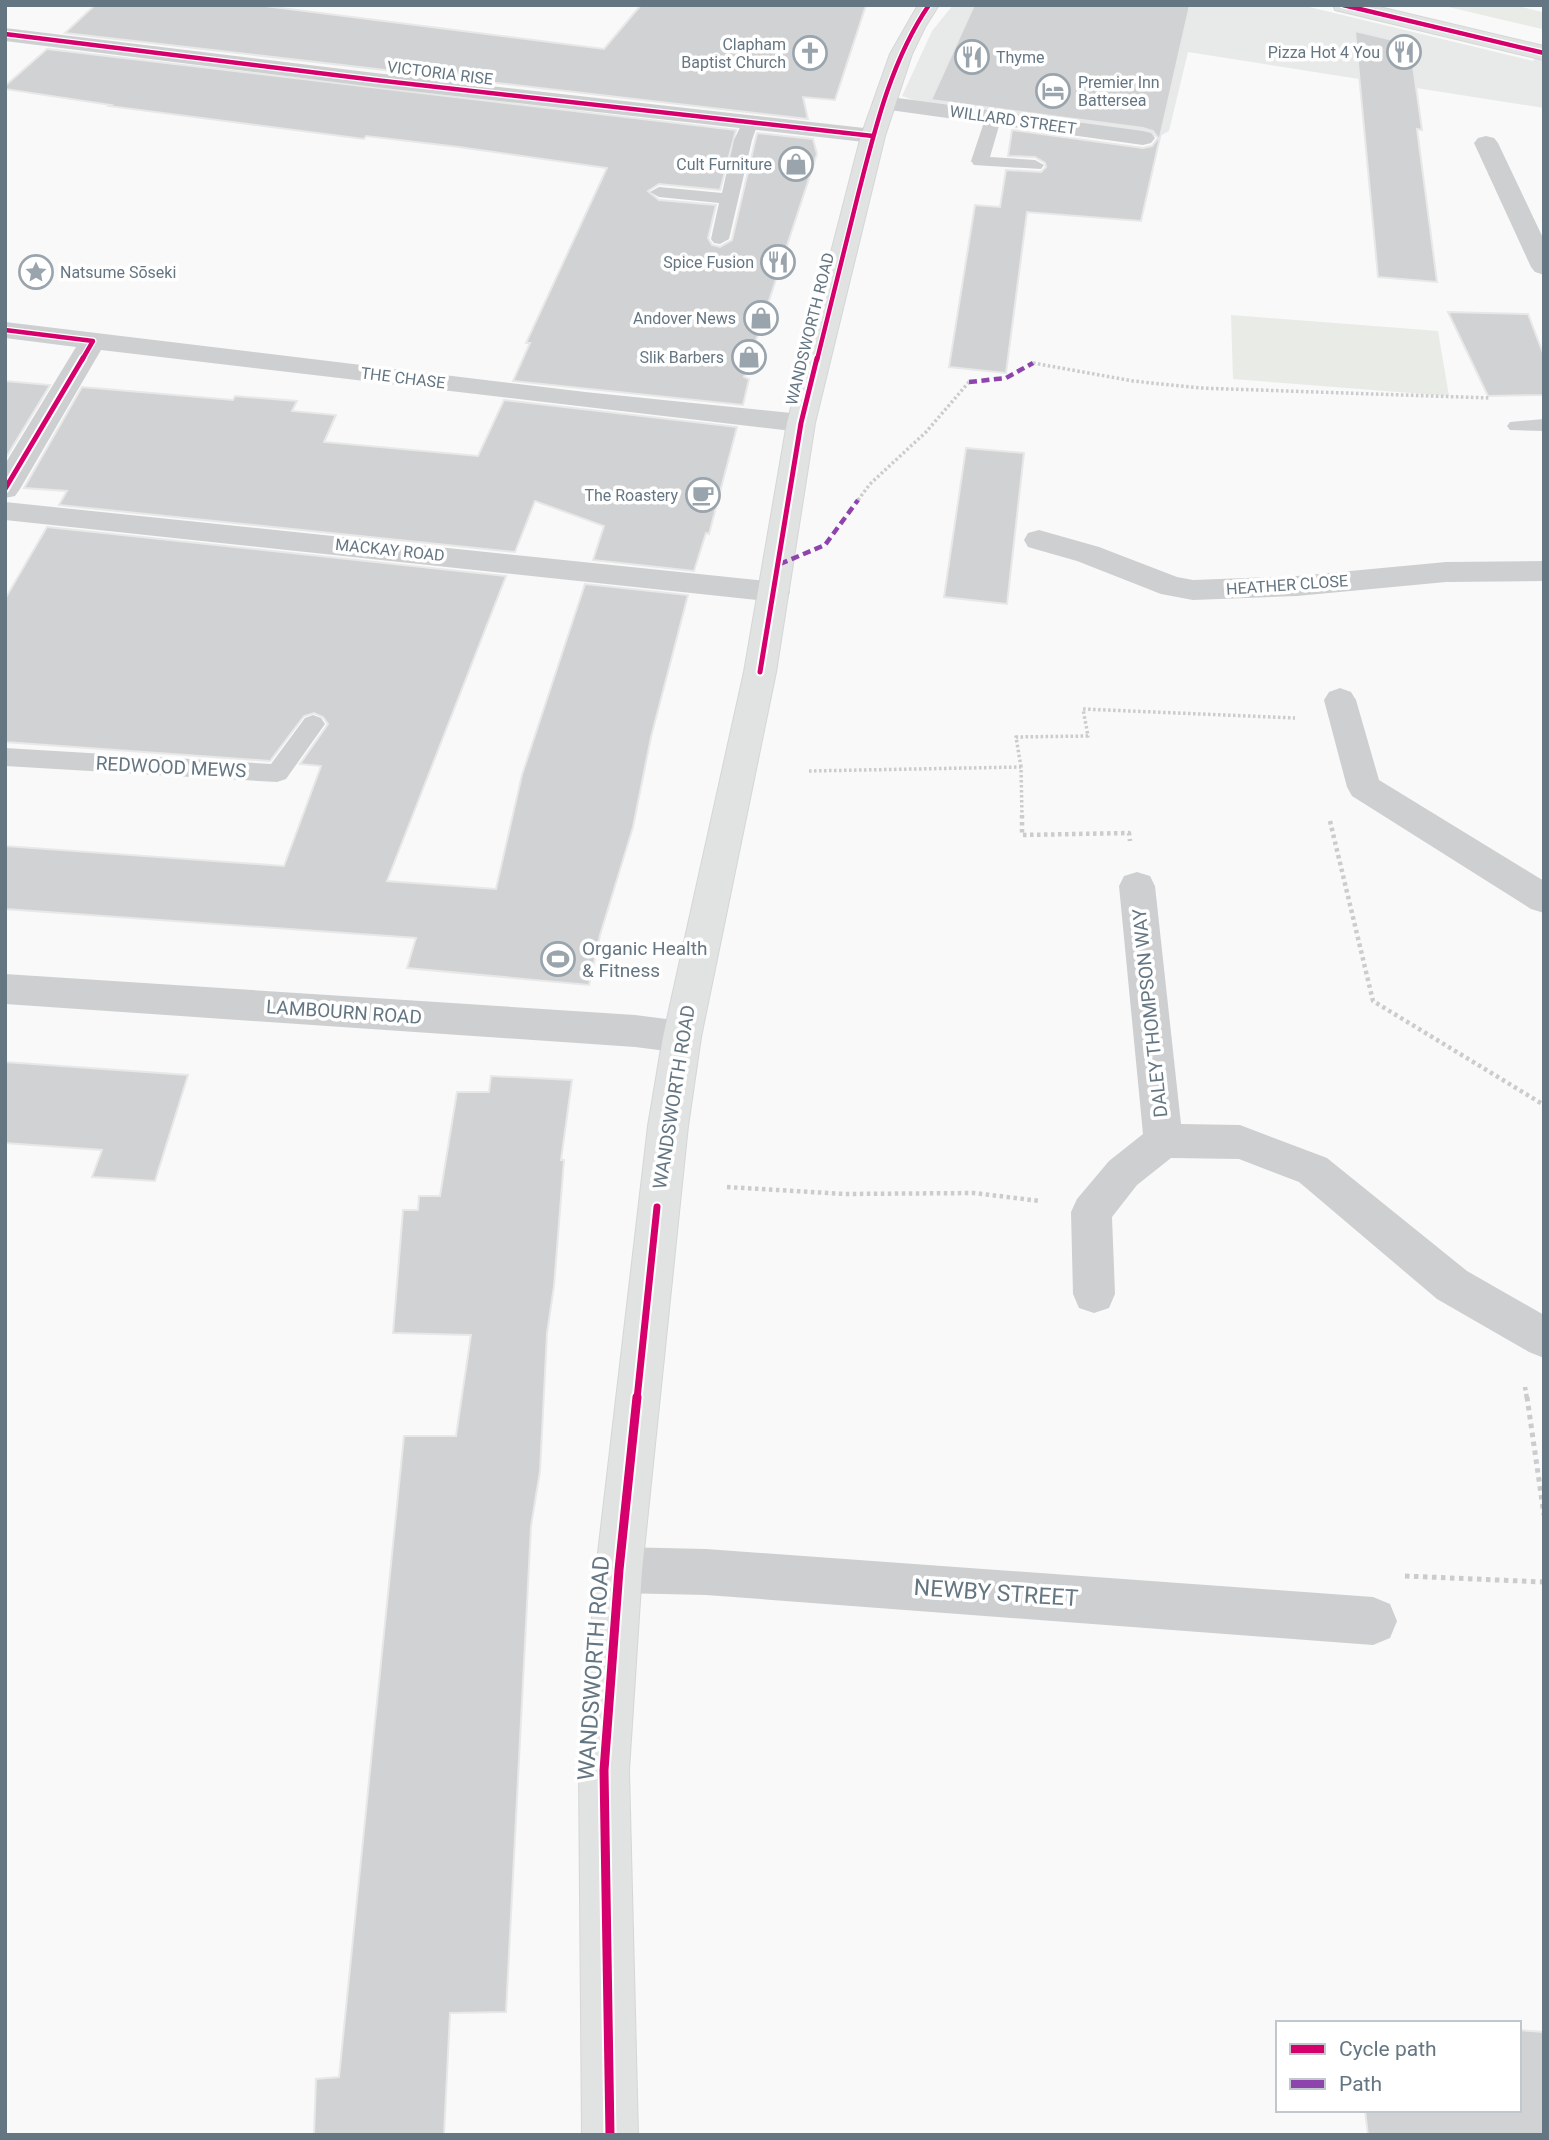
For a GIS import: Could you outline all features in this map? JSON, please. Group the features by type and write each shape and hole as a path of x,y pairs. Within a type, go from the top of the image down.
{"main road":[{"name":"WANDSWORTH ROAD","path":"610,2135 604,1770 619,1570 657,1207 682,1038 775,592 801,423 883,103 901,54 914,27 929,5"},
{"path":"1343,5 1544,53"}],"street":[{"name":"VICTORIA RISE","path":"5,34 873,136"},
{"name":"WILLARD STREET","path":"883,103 1143,138"},
{"path":"1486,143 1544,267"},
{"name":"THE CHASE","path":"5,330 801,423"},
{"path":"5,489 93,341"},
{"name":"MACKAY ROAD","path":"5,511 775,592"},
{"name":"HEATHER CLOSE","path":"1039,540 1088,554 1172,587 1194,590 1297,586 1446,572 1544,570"},
{"path":"1342,710 1364,787 1544,898"},
{"name":"DALEY THOMPSON WAY","path":"1137,886 1163,1141"},
{"name":"LAMBOURN ROAD","path":"5,989 597,1029 682,1038"},
{"name":"DALEY THOMPSON WAY","path":"1091,1212 1123,1173 1163,1141 1240,1142 1313,1170 1452,1285 1529,1331"},
{"path":"1091,1212 1094,1294"},
{"name":"NEWBY STREET","path":"619,1570 706,1572 1373,1621"}],"lane":[{"path":"993,119 980,161 1035,165"},
{"path":"720,239 750,123"},
{"path":"659,192 730,200"},
{"path":"1517,426 1544,425"},
{"name":"REDWOOD MEWS","path":"5,757 277,773 313,724"}],"path":[{"path":"1033,363 1133,381 1200,388 1495,398"},
{"path":"858,500 870,484 926,432 969,382"},
{"path":"1137,886 1129,833 1022,835 1021,767 1016,737 1087,736 1083,709 1342,710"},
{"path":"809,771 1021,767"},
{"path":"1364,787 1324,800 1373,1002 1544,1105"},
{"path":"727,1187 860,1194 1010,1194 1091,1212"},
{"path":"1529,1331 1544,1515"},
{"path":"1373,1621 1373,1574 1544,1582"}],"shaded area":[{"path":"953,5 1301,5 1533,61 1544,48 1544,108 1188,52 1169,131 1158,137 922,103 902,96 932,31"},
{"path":"1440,5 1514,5 1542,12 1542,29"},
{"path":"1231,315 1438,331 1449,396 1233,379"}],"building":[{"path":"95,5 257,5 604,49 641,5 866,5 835,100 803,97 808,119 65,33"},
{"path":"974,5 1190,5 1141,221 1027,212 1006,373 949,367 975,205 1000,207 1006,170 1041,172 1046,167 1045,163 1035,157 1008,156 1012,130 1143,148 1152,146 1158,138 1153,131 1143,128 931,100"},
{"path":"1355,31 1410,44 1422,130 1417,129 1437,282 1378,277"},
{"path":"47,49 736,130 720,190 659,184 648,191 659,200 716,205 708,238 712,245 720,247 732,240 757,133 813,139 817,154 744,377 749,379 743,405 513,381 530,343 526,343 607,168 459,147 366,136 364,139 109,106 111,105 5,89 5,86"},
{"path":"1448,312 1528,314 1544,356 1544,395 1488,396"},
{"path":"5,381 50,385 5,459"},
{"path":"82,387 233,400 235,396 297,401 292,411 336,415 324,442 478,456 504,400 737,427 709,534 706,533 694,571 593,560 604,526 535,501 515,552 59,505 67,491 24,488"},
{"path":"966,448 1024,453 1007,604 944,597"},
{"path":"47,527 506,576 387,881 496,889 522,775 585,584 688,595 651,737 633,827 600,935 589,985 407,968 416,938 5,909 5,846 284,866 321,766 300,764 328,724 323,717 314,713 304,716 270,761 5,742 5,599"},
{"path":"5,1062 188,1075 155,1181 92,1177 102,1150 5,1143"},
{"path":"491,1076 572,1080 561,1160 564,1160 554,1286 547,1333 540,1471 531,1526 506,2012 450,2013 444,2135 314,2135 316,2079 339,2077 404,1436 456,1436 471,1335 393,1333 403,1210 418,1210 419,1196 440,1196 457,1092 489,1092"},
{"path":"1521,2030 1544,2032 1544,2135 1368,2135 1365,2112 1521,2112"}],"marked path":[{"path":"969,382 1006,378 1033,363"},
{"path":"780,564 825,545 858,500"}],"cycle path":[{"path":"760,672 801,423 873,136 901,54 914,27 929,5"},
{"path":"1343,5 1544,53"},
{"path":"5,34 375,80 873,136"},
{"path":"5,330 93,341 5,489"},
{"path":"610,2135 604,1770 619,1570 657,1207"}],"place":[{"name":"Pizza Hot 4 You","path":"1404,52"},
{"name":"Clapham Baptist Church","path":"810,53"},
{"name":"Thyme","path":"972,57"},
{"name":"Premier Inn Battersea","path":"1053,91"},
{"name":"Cult Furniture","path":"796,164"},
{"name":"Spice Fusion","path":"778,262"},
{"name":"Natsume Sōseki","path":"36,272"},
{"name":"Andover News","path":"761,318"},
{"name":"Slik Barbers","path":"749,357"},
{"name":"The Roastery","path":"703,495"},
{"name":"Organic Health & Fitness","path":"558,959"}]}
